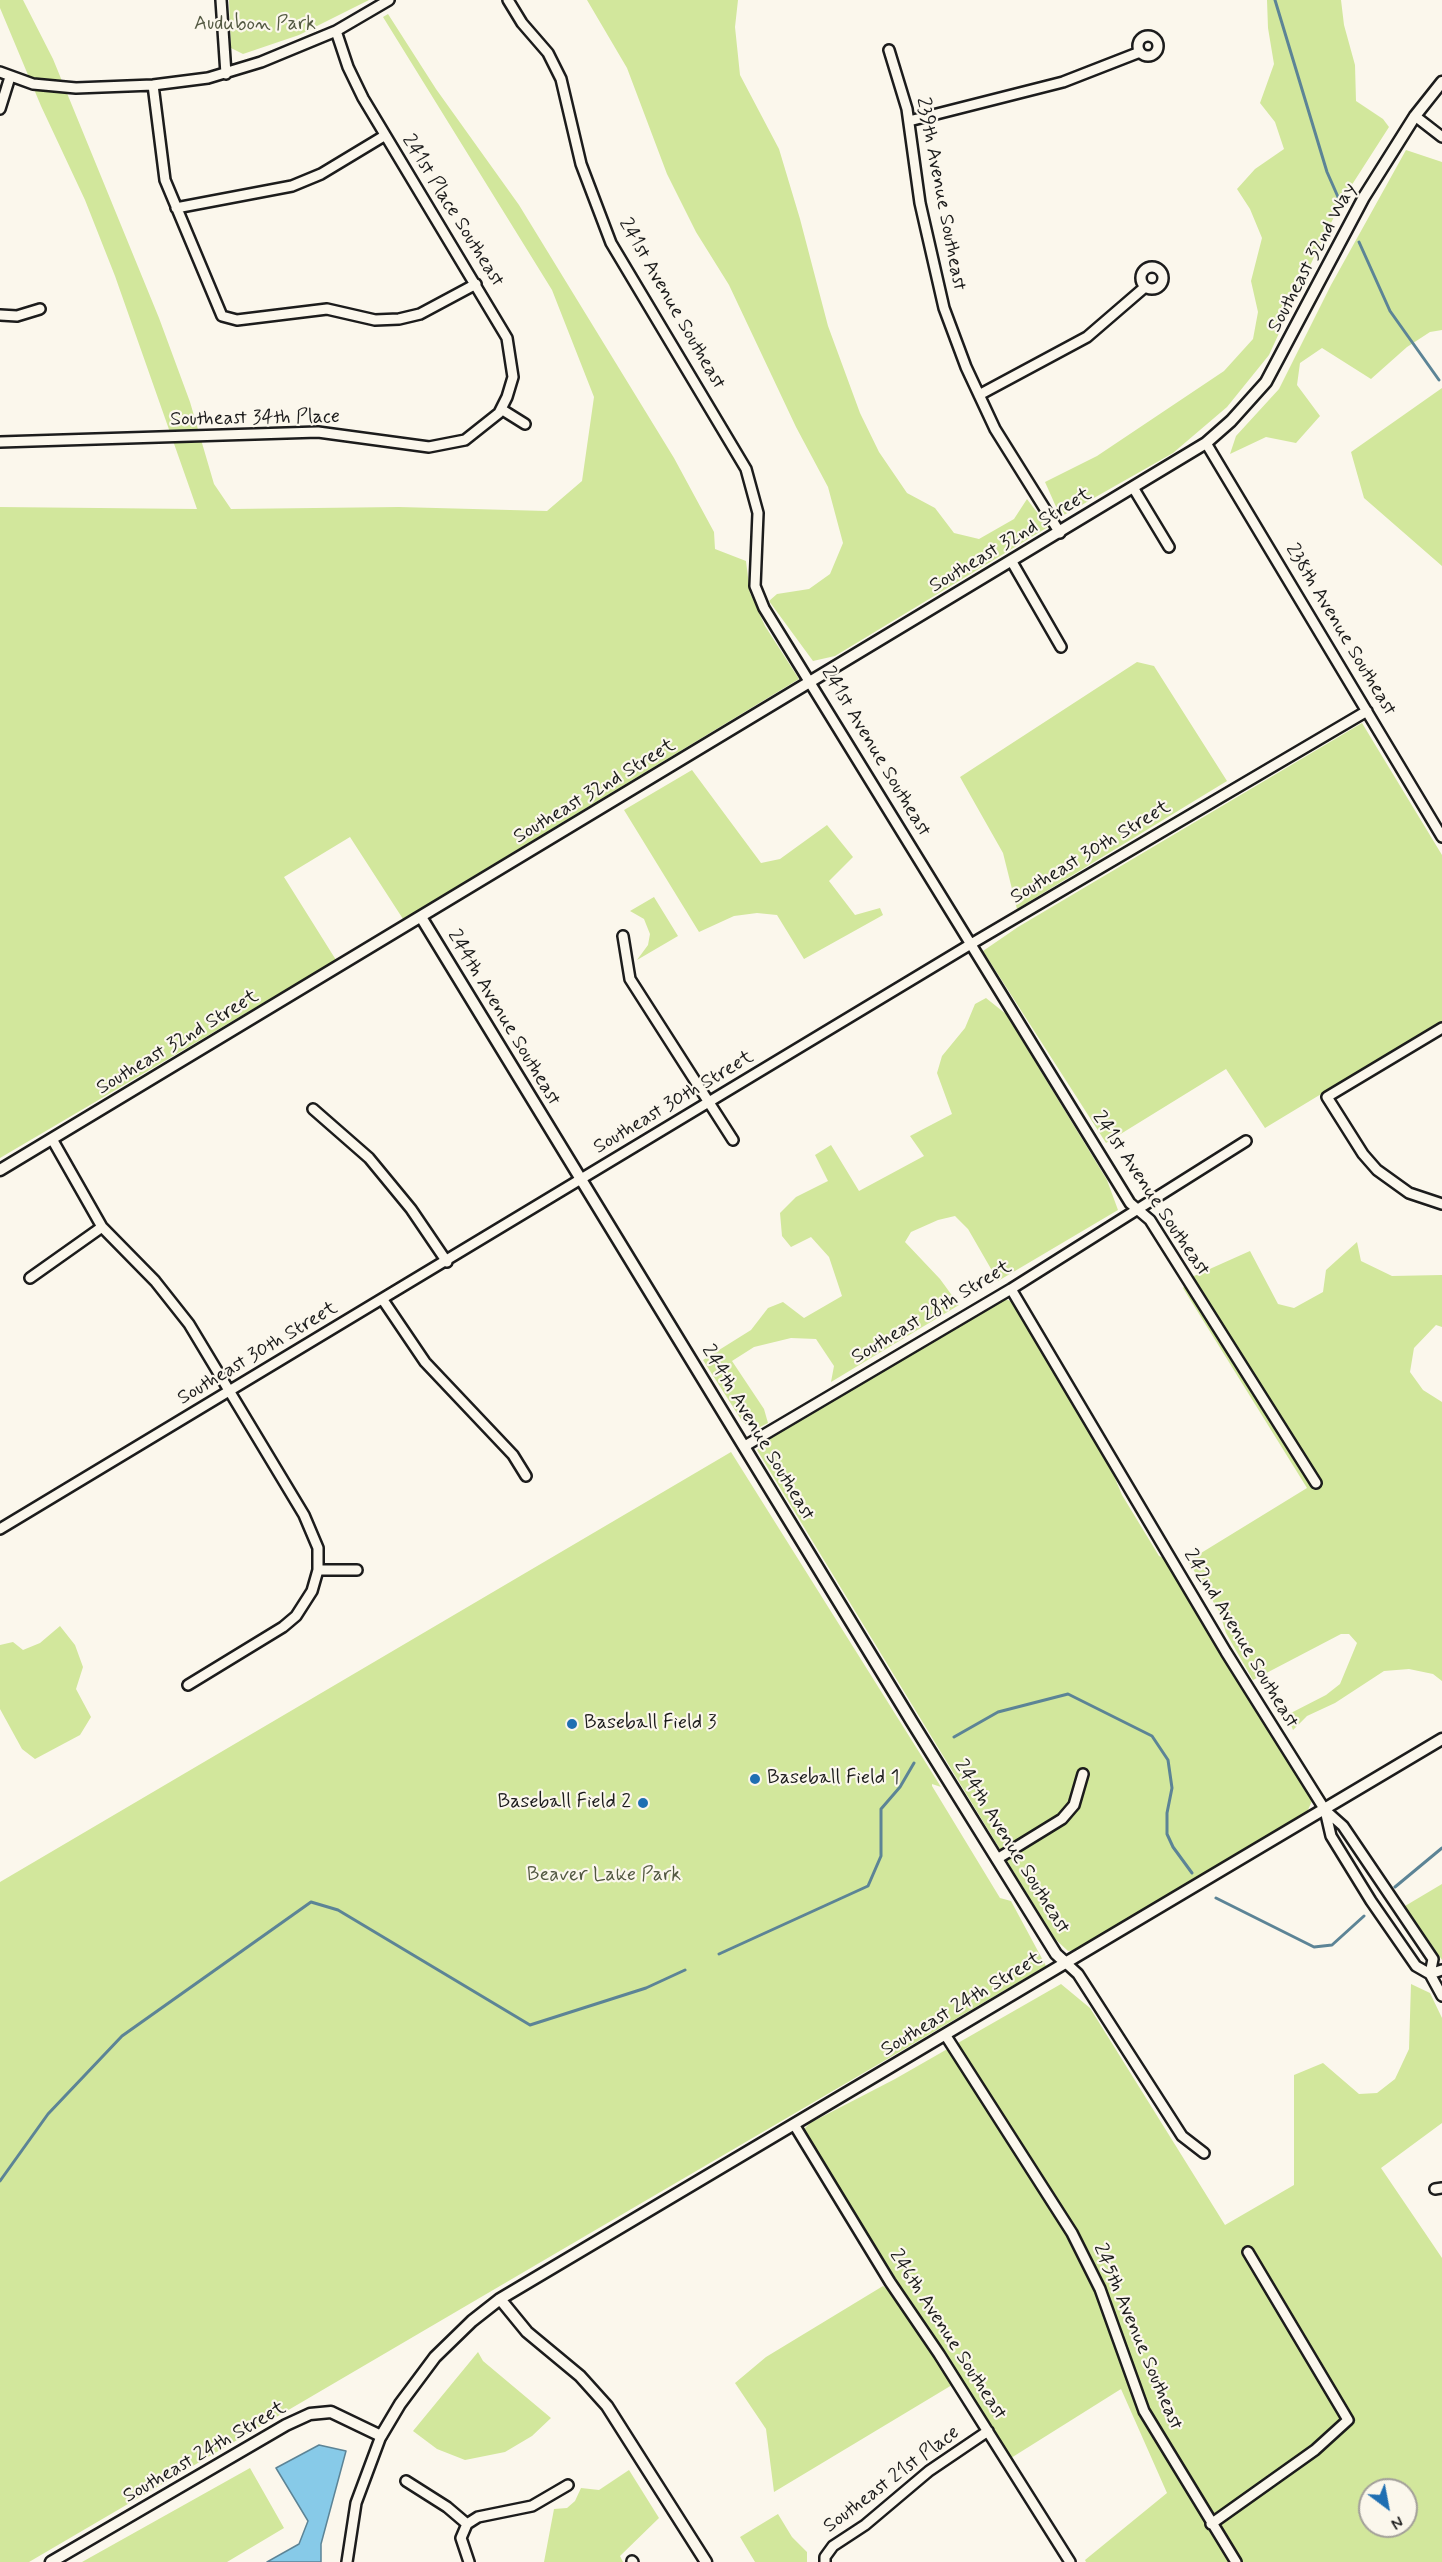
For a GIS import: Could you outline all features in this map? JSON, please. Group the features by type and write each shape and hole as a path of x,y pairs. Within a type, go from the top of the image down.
{"street":[{"path":"221,0 226,74"},
{"path":"0,72 33,84 76,88 153,85 226,74 336,31 389,0"},
{"name":"241st Avenue Southeast","path":"508,0 522,23 548,53 558,72 581,164 611,243 746,469 758,513 755,586 771,621 812,682 1093,1145 1130,1203 1149,1220 1316,1483"},
{"name":"241st Place Southeast","path":"336,31 348,68 384,136 499,321 511,351 513,376 500,411"},
{"name":"239th Avenue Southeast","path":"889,50 909,122 920,203 944,308 979,395 1015,464 1060,533"},
{"path":"909,122 1063,82 1140,52"},
{"path":"0,109 10,77"},
{"name":"Southeast 32nd Way","path":"1206,443 1231,421 1266,382 1364,197 1414,116 1442,82"},
{"path":"153,85 162,167 176,208 222,316 237,320 327,309 375,320 399,319 420,314 476,284"},
{"path":"1414,116 1442,137"},
{"path":"176,208 292,186 321,174 384,136"},
{"path":"979,395 1087,337 1145,287"},
{"path":"0,315 16,316 40,309"},
{"path":"500,411 525,424"},
{"name":"Southeast 34th Place","path":"0,442 318,432 429,447 465,440 489,424 500,411"},
{"name":"Southeast 32nd Street","path":"0,1170 1134,489 1206,443"},
{"name":"238th Avenue Southeast","path":"1206,443 1442,837"},
{"path":"1134,489 1169,547"},
{"path":"1012,562 1061,647"},
{"name":"Southeast 30th Street","path":"0,1529 447,1262 971,944 1367,711"},
{"name":"244th Avenue Southeast","path":"422,917 581,1181 997,1859 1056,1954 1066,1963"},
{"path":"623,936 630,979 733,1140"},
{"path":"1442,1028 1327,1097 1377,1170 1409,1193 1442,1204"},
{"path":"313,1109 369,1158 411,1209 447,1262"},
{"path":"52,1139 102,1227 171,1299 304,1515 318,1548 318,1570 312,1591 297,1616 283,1627 188,1685"},
{"name":"Southeast 28th Street","path":"745,1446 1011,1288 1246,1141"},
{"path":"30,1278 102,1227"},
{"name":"242nd Avenue Southeast","path":"1011,1288 1126,1485 1324,1810 1331,1836 1371,1901 1416,1966 1430,1974 1442,1996"},
{"path":"383,1300 425,1362 513,1455 526,1476"},
{"path":"318,1570 357,1570"},
{"name":"Southeast 24th Street","path":"51,2562 286,2425 310,2414 330,2412 381,2436 400,2404 435,2357 472,2321 500,2299 795,2126 1442,1739"},
{"path":"997,1859 1062,1819 1074,1805 1083,1774"},
{"name":"242nd Avenue Southeast","path":"1324,1810 1343,1826 1432,1959 1430,1974"},
{"path":"1066,1963 1078,1974 1182,2136 1204,2153"},
{"path":"1430,1974 1442,1970"},
{"name":"245th Avenue Southeast","path":"946,2036 1072,2233 1100,2289 1144,2411 1236,2562"},
{"name":"246th Avenue Southeast","path":"795,2126 890,2282 903,2298 1070,2562"},
{"path":"1211,2524 1315,2450 1347,2420 1248,2252"},
{"path":"500,2299 527,2332 587,2383 608,2406 706,2562"},
{"name":"Southeast 21st Place","path":"825,2562 828,2553 841,2539 865,2525 929,2471 988,2431"},
{"path":"347,2562 356,2503 381,2436"},
{"path":"406,2481 447,2507 467,2524"},
{"path":"469,2562 461,2538 467,2524 478,2517 532,2506 567,2485"}],"green space":[{"path":"0,0 23,0 53,59 159,318 190,402 214,484 231,509 399,507 547,511 582,481 594,397 552,290 383,17 388,14 436,89 519,205 674,458 714,532 715,549 746,561 750,593 765,626 799,679 403,919 350,837 284,877 336,960 0,1158 0,507 197,509 115,276 85,200 41,106 0,8"},
{"name":"Audubon Park","path":"229,0 369,0 299,35 243,54 231,48"},
{"path":"587,0 738,0 735,27 740,75 779,149 828,326 860,413 879,452 907,493 935,508 954,533 979,539 1014,519 1027,499 1048,527 835,656 813,661 769,601 777,594 809,589 830,574 843,543 828,487 796,427 729,285 696,232 667,174 627,68"},
{"path":"1267,0 1341,0 1344,25 1355,65 1356,101 1383,119 1389,127 1346,194 1320,244 1269,355 1227,407 1173,453 1064,515 1057,509 1045,482 1097,456 1224,371 1253,339 1258,312 1251,281 1262,238 1250,209 1237,189 1255,169 1284,149 1275,122 1260,103 1274,64 1268,28"},
{"path":"1406,150 1442,162 1442,330 1430,332 1407,347 1371,379 1322,348 1300,363 1297,385 1320,416 1296,443 1266,437 1230,454 1236,436 1279,389 1331,285"},
{"path":"1442,388 1442,566 1364,498 1351,452"},
{"path":"1137,662 1154,666 1227,781 1017,909 1003,853 960,777"},
{"path":"1362,723 1442,855 1442,1021 1265,1128 1226,1069 1106,1143 983,951 1018,927"},
{"path":"692,770 761,863 780,859 827,825 853,857 829,881 855,915 880,908 883,915 804,959 777,915 757,913 734,916 699,932 624,810"},
{"path":"654,897 678,936 637,960 648,945 650,934 644,919 630,911"},
{"path":"986,998 1006,1014 1107,1180 1118,1210 998,1281 968,1229 955,1216 938,1220 911,1232 905,1242 940,1279 959,1305 831,1382 834,1366 816,1339 791,1338 754,1347 732,1361 764,1409 768,1423 754,1430 742,1421 703,1360 751,1330 768,1308 783,1302 804,1318 842,1296 829,1257 811,1237 791,1247 782,1236 780,1213 796,1197 828,1181 815,1155 831,1145 859,1191 924,1156 910,1136 952,1114 937,1073 942,1056 965,1028 975,1004"},
{"path":"1357,1242 1361,1261 1392,1276 1442,1275 1442,1327 1436,1325 1414,1348 1410,1372 1423,1390 1442,1402 1442,1681 1433,1674 1409,1669 1384,1671 1335,1703 1307,1716 1293,1730 1287,1715 1326,1695 1340,1684 1357,1643 1349,1634 1341,1634 1253,1680 1226,1633 1219,1611 1188,1561 1307,1488 1183,1288 1194,1276 1250,1251 1278,1304 1294,1308 1323,1292 1326,1270"},
{"path":"1000,1298 1011,1301 1109,1464 1122,1495 1159,1556 1166,1559 1312,1801 1307,1812 1076,1950 1068,1951 1054,1938 757,1450 772,1435"},
{"name":"Beaver Lake Park","path":"731,1452 941,1787 932,1784 1000,1898 1011,1901 1046,1966 29,2562 0,2562 0,1882"},
{"path":"60,1626 75,1645 83,1667 76,1689 91,1717 80,1735 35,1759 22,1749 0,1709 0,1645 13,1642 23,1650 40,1643"},
{"path":"1442,1884 1442,1960 1405,1906"},
{"path":"1061,1984 1090,2008 1225,2225 1294,2185 1294,2075 1323,2063 1359,2094 1377,2093 1395,2079 1409,2049 1411,1984 1430,1993 1442,2018 1442,2123 1381,2168 1442,2258 1442,2562 1086,2562 1085,2560 1167,2493 1121,2389 1011,2458 804,2136 805,2128 810,2123 895,2079"},
{"path":"883,2286 899,2298 952,2385 774,2492 766,2429 735,2383 766,2357"},
{"path":"478,2352 483,2361 551,2418 532,2436 505,2452 465,2460 437,2449 413,2431"},
{"path":"250,2468 284,2528 227,2562 82,2562"},
{"path":"629,2470 659,2518 620,2556 623,2562 544,2562 554,2509 567,2508 575,2501 581,2488 599,2490"},
{"path":"778,2514 792,2537 807,2552 807,2562 755,2562 740,2537"}],"water":[{"path":"319,2445 346,2451 321,2544 321,2562 267,2562 299,2544 308,2521 276,2468"}],"waterway":[{"path":"1275,0 1327,172 1342,206"},
{"path":"1359,242 1390,311 1439,380"},
{"path":"954,1737 998,1712 1068,1694 1152,1736 1168,1760 1172,1788 1167,1813 1167,1834 1173,1847 1192,1873"},
{"path":"719,1954 868,1886 881,1856 881,1809 900,1787 914,1763"},
{"path":"1395,1887 1442,1848"},
{"path":"1216,1898 1314,1947 1332,1945 1364,1916"},
{"path":"0,2181 48,2114 122,2036 311,1902 338,1910 530,2025 646,1988 685,1970"}],"place":[{"name":"Baseball Field 3","path":"572,1724"},
{"name":"Baseball Field 1","path":"755,1779"},
{"name":"Baseball Field 2","path":"643,1803"}]}
